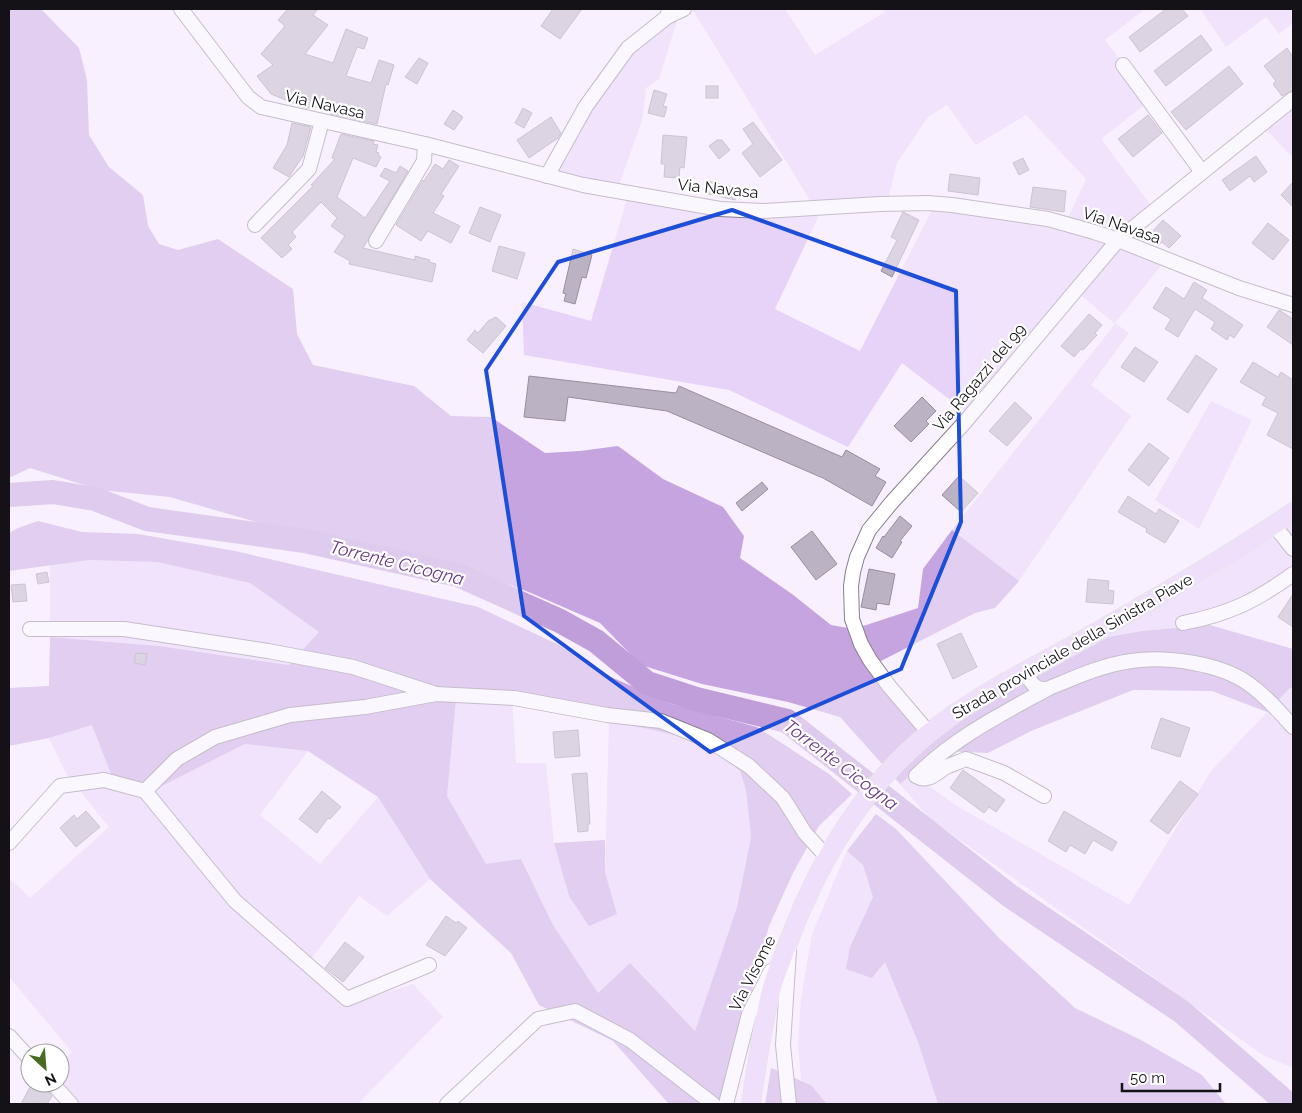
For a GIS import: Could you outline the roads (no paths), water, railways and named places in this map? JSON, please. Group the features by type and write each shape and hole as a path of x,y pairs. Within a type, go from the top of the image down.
{"main road":[{"name":"Strada provinciale della Sinistra Piave","path":"751,1104 770,993 791,936 828,857 845,827 866,798 896,764 928,733 968,704 1189,578 1293,512"}],"street":[{"name":"Via Navasa","path":"180,9 248,97 261,107 425,144 615,192 720,209 743,211 928,203 1048,220 1118,240 1239,288 1293,305"},
{"path":"547,176 586,106 628,48 668,13 684,9"},
{"path":"1123,65 1202,172"},
{"name":"Via Ragazzi del 99","path":"928,733 880,673 861,644 852,619 851,594 857,557 869,530 965,422 1118,240 1293,100"},
{"path":"255,225 309,169 322,121"},
{"path":"376,241 424,161 425,144"},
{"path":"1274,525 1293,550"},
{"path":"1183,623 1221,615 1244,606 1293,574"},
{"path":"30,629 124,629 250,648 353,667 436,694"},
{"path":"1044,796 1004,773 966,759 945,768 930,778 921,779 916,776 931,761 960,739 1047,689 1101,668 1130,661 1184,662 1230,674 1248,684 1279,711 1293,727"},
{"path":"1024,672 1034,686 1042,690 1047,689"},
{"path":"145,791 177,759 216,737 290,715 365,707 436,694 514,698 661,721 708,740 749,766 783,798 805,833 828,857"},
{"path":"9,843 60,786 104,780 145,791 235,901 347,999 429,965"},
{"name":"Via Visome","path":"726,1104 749,1014 791,936"},
{"name":"Via Visome","path":"789,1104 783,1045 786,983 791,936"},
{"path":"447,1104 538,1019 575,1011 630,1040 713,1104"},
{"path":"9,1036 20,1048"},
{"path":"61,1093 71,1104"}],"waterway":[{"name":"Torrente Cicogna","path":"9,495 53,492 95,499 147,519 305,541 458,575 560,621 596,641 647,683 696,699 787,721 1010,896 1182,1012 1288,1104"}]}
